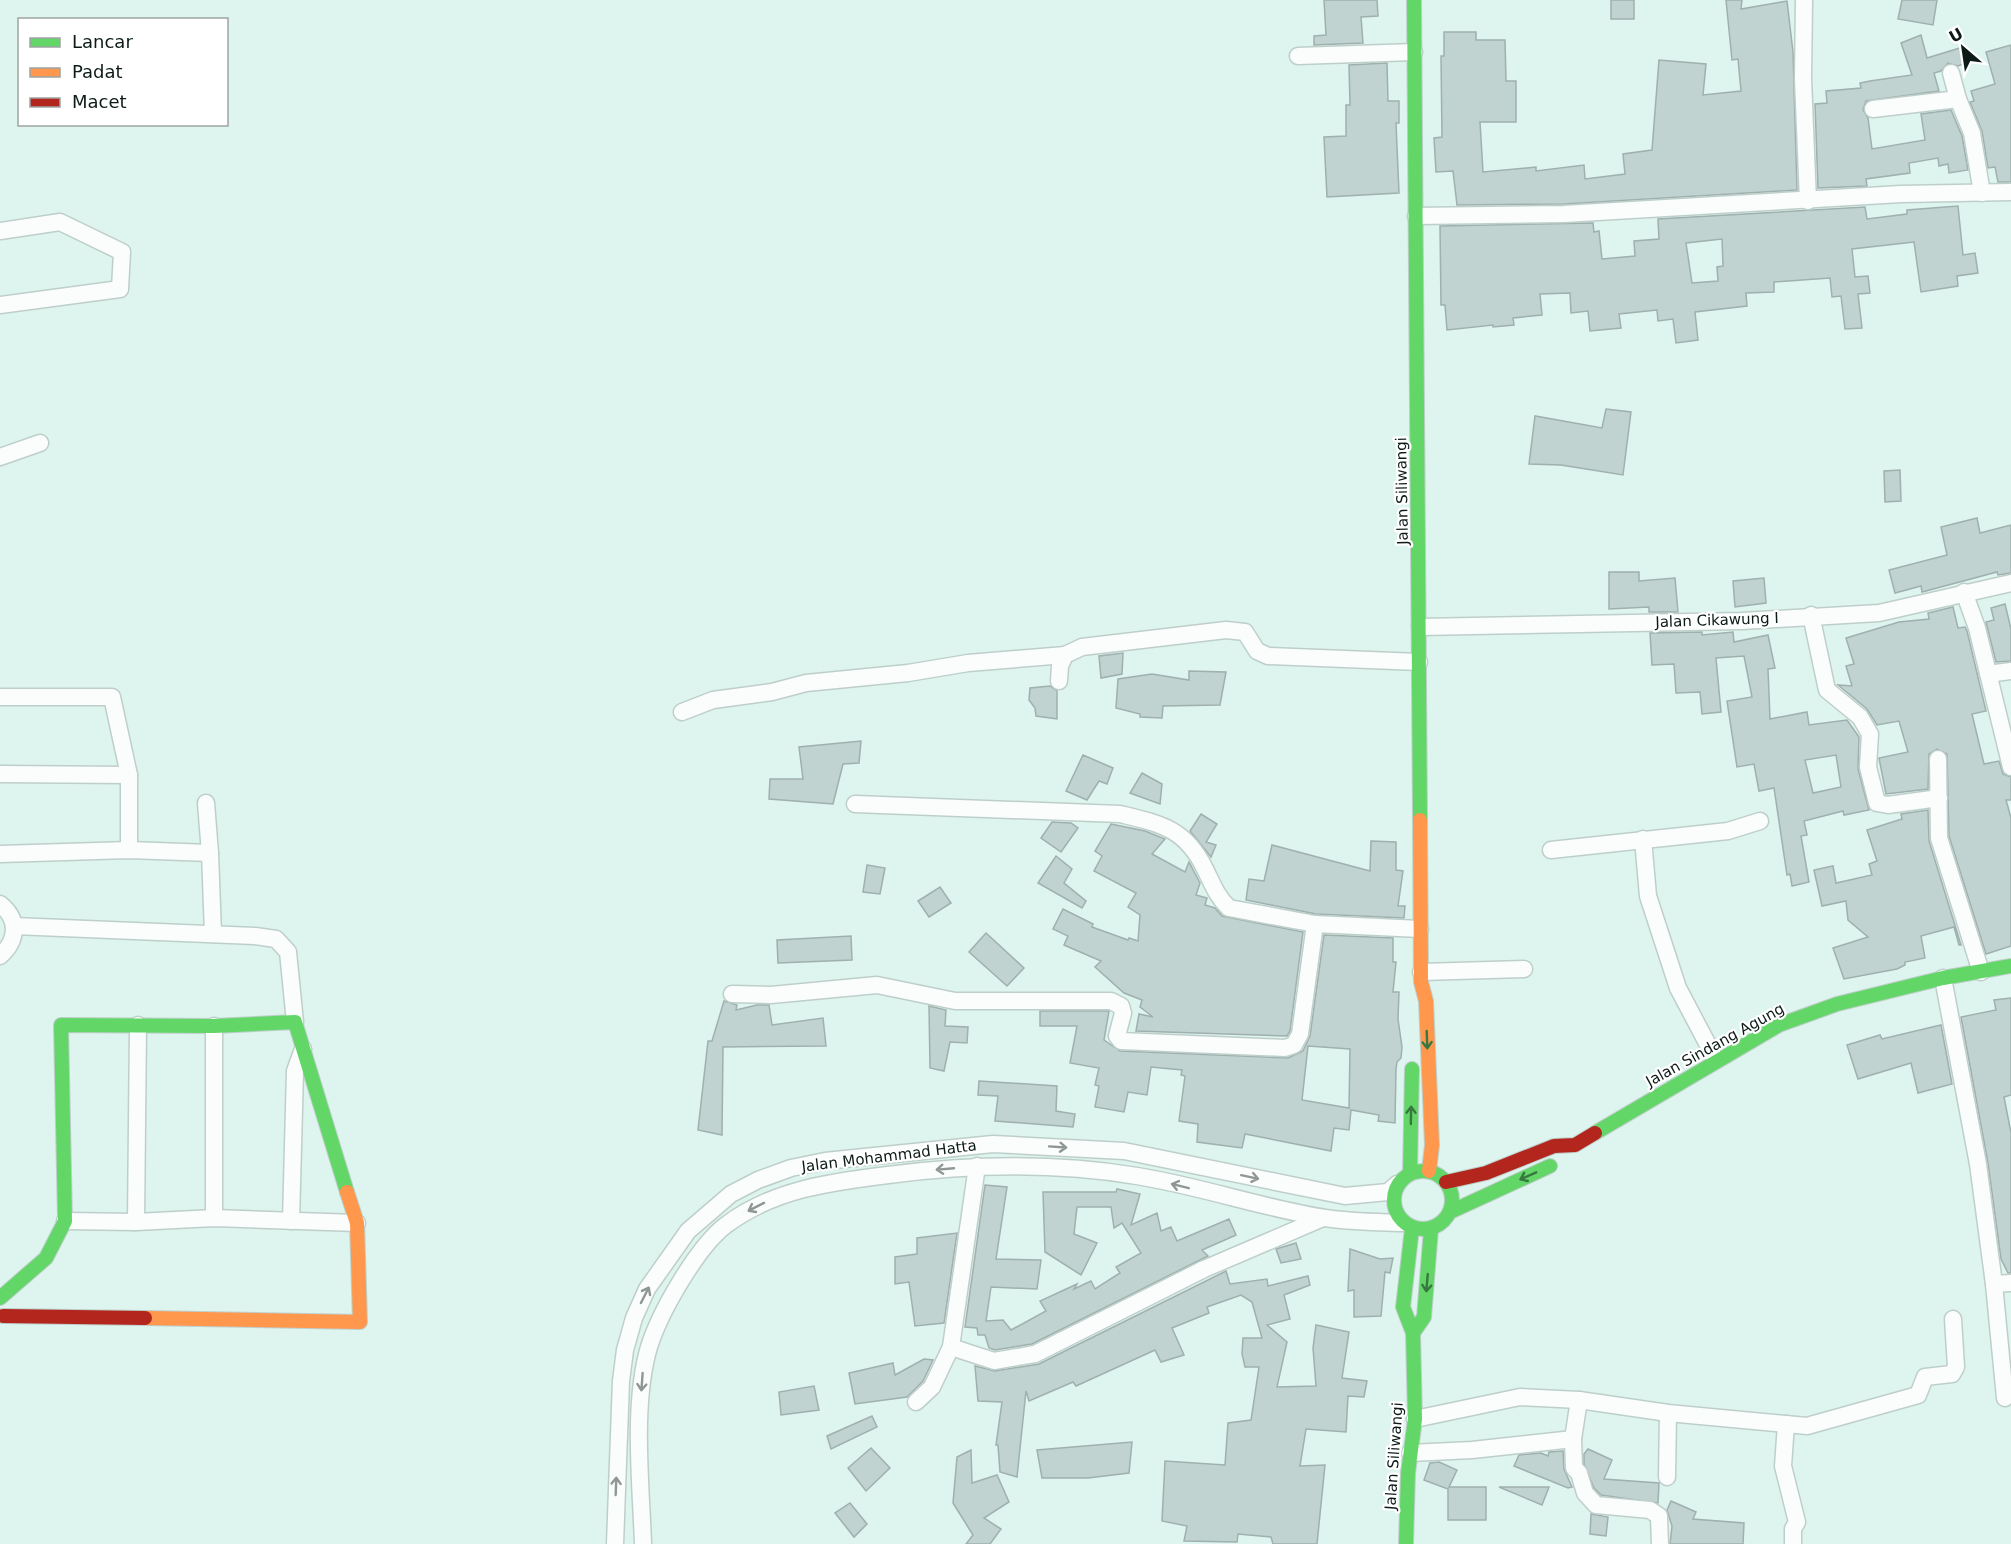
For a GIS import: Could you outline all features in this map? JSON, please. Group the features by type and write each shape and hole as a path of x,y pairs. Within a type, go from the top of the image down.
{"main road":[{"name":"Jalan Siliwangi","path":"1414,0 1420,627 1420,929 1421,977 1426,1001 1431,1112 1432,1145 1429,1171"},
{"name":"Jalan Sindang Agung","path":"1446,1182 1486,1173 1554,1146 1575,1145 1779,1025 1837,1004 1943,978 2011,966"},
{"name":"Jalan Siliwangi","path":"1413,1024 1413,1001 1421,977"},
{"path":"0,1298 46,1258 65,1221 61,1025 214,1026 295,1022 357,1223 360,1322 1,1315"},
{"path":"1412,1058 1404,1179 1394,1204 1407,1226 1431,1228 1442,1222 1450,1212 1560,1162 1575,1145"},
{"path":"1404,1179 1429,1171 1446,1182 1452,1196 1450,1212"},
{"name":"Jalan Siliwangi","path":"1406,1544 1410,1454 1415,1419 1413,1333 1403,1307 1407,1226"},
{"name":"Jalan Siliwangi","path":"1413,1333 1424,1317 1431,1228"}],"street":[{"path":"1804,0 1803,69 1808,201"},
{"path":"1298,56 1414,52"},
{"path":"1951,73 1958,99 1972,133 1982,193"},
{"path":"1873,109 1958,99"},
{"path":"1416,216 1564,214 1901,194 2011,192"},
{"path":"0,231 60,222 122,252 120,289 0,305"},
{"path":"0,458 40,442"},
{"name":"Jalan Cikawung I","path":"1420,627 1742,621 1811,615 1879,613 2011,583"},
{"path":"1964,592 1977,628 2011,767"},
{"path":"1811,615 1827,690 1864,721 1870,734 1868,767 1877,803 1888,805 1939,798"},
{"path":"682,712 713,699 772,692 806,683 908,673 945,666 1065,656 1082,647 1238,630 1245,632 1257,651 1268,656 1419,662"},
{"path":"1059,681 1060,666 1065,656"},
{"path":"1988,674 2011,671"},
{"path":"0,697 112,697 129,775 129,850"},
{"path":"1938,759 1939,838 1981,972"},
{"path":"0,774 129,775"},
{"path":"206,803 213,934"},
{"path":"855,804 1120,814 1176,831 1186,839 1198,855 1221,901 1229,908 1315,924 1420,929"},
{"path":"1551,850 1728,831 1760,821"},
{"path":"1643,839 1648,896 1675,978 1716,1060"},
{"path":"0,854 129,850 210,853"},
{"path":"0,904 7,910 14,926 12,942 0,956"},
{"path":"732,993 771,995 877,985 955,1001 1111,1001 1120,1006 1123,1013 1117,1036 1121,1041 1285,1048 1294,1045 1300,1034 1315,924"},
{"path":"14,926 213,934 276,939 288,952 295,1022"},
{"path":"1421,977 1524,969"},
{"path":"1943,978 2003,1283 2005,1398"},
{"path":"136,1222 138,1025"},
{"path":"214,1026 214,1218"},
{"path":"291,1221 295,1071 303,1049"},
{"name":"Jalan Mohammad Hatta","path":"615,1544 618,1416 628,1338 647,1289 688,1231 731,1194 791,1168 903,1151 993,1144 1124,1152 1345,1196 1388,1192 1404,1179"},
{"path":"1028,1167 1033,1145"},
{"path":"916,1402 932,1387 951,1347 977,1166"},
{"name":"Jalan Mohammad Hatta","path":"643,1544 640,1478 643,1374 659,1321 702,1249 725,1226 752,1208 783,1194 818,1184 977,1166 1092,1169 1140,1176 1323,1218 1407,1226"},
{"path":"65,1221 136,1222 214,1218 357,1223"},
{"path":"951,1347 975,1357 994,1360 1035,1354 1204,1269 1323,1218"},
{"path":"1415,1419 1520,1397 1579,1400 1668,1413 1807,1426 1918,1395 1925,1377 1952,1374 1956,1363 1953,1319"},
{"path":"1579,1400 1574,1440 1574,1468 1579,1473 1585,1493 1596,1505 1650,1510 1659,1516 1660,1544"},
{"path":"1667,1477 1668,1413"},
{"path":"1786,1424 1783,1466 1797,1522 1793,1529 1793,1544"},
{"path":"1410,1454 1574,1440"}],"building":[{"path":"1324,0 1377,0 1378,16 1361,17 1363,43 1314,45 1314,36 1326,35"},
{"path":"1611,0 1634,0 1634,19 1611,19"},
{"path":"1726,0 1742,0 1741,9 1787,1 1793,52 1797,190 1564,204 1457,205 1453,171 1436,172 1434,138 1442,137 1441,56 1444,56 1444,32 1476,32 1476,40 1505,40 1506,81 1516,81 1516,122 1480,122 1483,172 1536,167 1536,171 1584,165 1585,179 1625,174 1623,154 1652,150 1659,60 1706,64 1703,95 1741,91 1738,59 1732,60"},
{"path":"1902,0 1937,0 1933,25 1898,19"},
{"path":"1921,35 1927,58 1963,47 1968,62 1958,66 1948,63 1941,71 1934,73 1939,91 1866,101 1863,110 1868,118 1872,149 1925,140 1921,114 1951,110 1962,136 1968,170 1949,173 1948,164 1939,166 1938,158 1909,163 1910,173 1866,179 1867,186 1818,188 1815,104 1827,103 1826,91 1861,88 1860,83 1912,75 1901,43"},
{"path":"2011,45 2011,182 1998,182 1995,167 1988,168 1982,131 1970,102 1974,101 1971,91 1995,84 1986,52"},
{"path":"1387,63 1388,101 1399,101 1399,123 1396,123 1399,193 1327,197 1324,137 1346,136 1346,105 1350,105 1349,65"},
{"path":"1958,206 1963,255 1975,253 1978,273 1957,276 1958,286 1921,292 1914,242 1852,249 1855,277 1868,276 1870,293 1858,294 1862,328 1845,329 1841,296 1832,297 1830,278 1774,282 1774,292 1746,293 1747,306 1695,312 1698,340 1676,343 1673,319 1658,321 1657,310 1619,314 1621,328 1590,331 1588,311 1571,313 1570,293 1540,294 1542,315 1513,318 1514,325 1493,327 1493,325 1447,330 1445,305 1441,305 1440,226 1593,223 1594,232 1599,231 1602,259 1635,256 1634,241 1659,239 1658,219 1865,207 1867,219 1907,214 1907,210","holes":["1722,239 1723,266 1717,267 1718,281 1692,283 1686,243"]},
{"path":"1606,409 1631,412 1623,475 1561,465 1529,464 1535,416 1602,428"},
{"path":"1900,470 1901,501 1885,502 1884,471"},
{"path":"1977,518 1980,533 2011,525 2011,573 1998,575 1997,572 1922,592 1921,586 1895,593 1889,570 1947,555 1941,527"},
{"path":"1609,572 1639,572 1639,581 1675,578 1678,612 1649,612 1649,607 1609,609"},
{"path":"1764,578 1766,603 1735,607 1733,581"},
{"path":"2005,604 2011,629 2011,661 1996,662 1986,622 1994,620 1991,608"},
{"path":"1953,607 1958,628 1965,627 1967,631 1986,711 1972,714 1984,764 1999,761 2003,774 2011,777 2011,800 2006,800 2011,818 2011,946 1986,954 1949,836 1947,754 1937,749 1929,754 1928,789 1886,794 1879,758 1908,752 1899,721 1877,725 1867,709 1838,685 1852,686 1846,666 1854,664 1846,638 1899,622 1929,619 1928,613"},
{"path":"1702,632 1702,635 1733,632 1734,642 1768,635 1775,668 1768,669 1770,719 1807,712 1809,725 1847,720 1859,737 1858,769 1869,810 1844,815 1843,811 1804,821 1807,835 1801,836 1809,882 1792,886 1790,874 1787,875 1774,788 1759,791 1754,764 1737,767 1727,701 1752,697 1744,656 1716,658 1721,712 1702,714 1700,692 1676,693 1674,664 1652,665 1650,633","holes":["1836,755 1841,787 1813,793 1805,760"]},
{"path":"1123,653 1122,674 1101,678 1099,656"},
{"path":"1189,671 1226,672 1220,705 1163,706 1162,718 1140,717 1140,714 1116,708 1118,679 1152,674 1189,680"},
{"path":"1050,686 1057,691 1057,719 1036,716 1035,708 1029,700 1030,688"},
{"path":"861,741 859,763 843,764 833,804 769,799 770,779 803,779 799,747"},
{"path":"1083,755 1113,768 1107,784 1099,781 1087,800 1066,791"},
{"path":"1142,773 1162,784 1160,804 1130,793"},
{"path":"1928,810 1929,841 1961,945 1959,945 1954,927 1921,936 1925,958 1905,962 1905,965 1897,969 1844,979 1833,948 1868,937 1848,920 1846,901 1822,906 1814,870 1833,866 1836,883 1872,875 1869,864 1877,861 1867,830 1902,819 1901,814"},
{"path":"1201,814 1217,824 1206,842 1216,845 1211,857 1190,831"},
{"path":"1052,822 1071,823 1078,828 1061,852 1041,838"},
{"path":"1111,824 1145,831 1165,839 1152,854 1185,872 1189,862 1200,883 1196,895 1207,898 1205,905 1215,908 1222,916 1303,932 1290,1031 1287,1036 1136,1031 1139,1014 1153,1017 1140,1007 1142,1000 1124,993 1095,967 1101,961 1064,945 1068,936 1053,929 1063,909 1093,924 1092,927 1128,940 1129,938 1138,941 1140,915 1128,907 1136,893 1094,871 1102,856 1095,851"},
{"path":"1371,841 1396,842 1396,870 1403,871 1398,906 1405,906 1404,918 1316,914 1246,900 1249,879 1264,881 1272,845 1370,871"},
{"path":"1056,856 1072,869 1064,883 1086,901 1082,908 1038,883"},
{"path":"867,865 885,868 880,894 863,892"},
{"path":"940,887 951,903 929,917 918,901"},
{"path":"986,933 1024,968 1007,986 969,952"},
{"path":"1324,935 1393,938 1393,962 1396,962 1393,992 1399,992 1398,1019 1402,1047 1401,1058 1397,1062 1396,1069 1395,1123 1378,1121 1379,1115 1351,1110 1349,1130 1334,1128 1331,1151 1245,1134 1242,1148 1197,1142 1198,1124 1179,1121 1185,1076 1181,1075 1182,1070 1151,1067 1147,1095 1128,1092 1124,1112 1095,1107 1099,1086 1095,1085 1099,1068 1070,1063 1077,1026 1040,1026 1040,1011 1109,1011 1104,1040 1120,1051 1288,1058 1303,1051 1310,1036","holes":["1308,1046 1350,1049 1349,1108 1302,1100"]},
{"path":"851,936 852,960 778,963 777,940"},
{"path":"2011,998 2011,1095 2004,1097 2011,1133 2011,1273 2008,1273 2001,1259 1988,1163 1961,1017 1996,1010 1994,1000"},
{"path":"724,1001 737,1005 736,1010 769,1005 772,1025 823,1018 826,1046 723,1047 722,1135 698,1130 708,1041 712,1041"},
{"path":"929,1006 946,1010 945,1026 968,1027 967,1043 950,1042 944,1071 930,1068"},
{"path":"1941,1025 1952,1084 1918,1093 1911,1063 1858,1079 1847,1045 1880,1035 1882,1039"},
{"path":"979,1081 1057,1086 1056,1111 1075,1114 1073,1127 995,1121 998,1096 978,1095"},
{"path":"985,1185 1007,1187 996,1259 1041,1260 1037,1289 991,1287 986,1321 1003,1320 1011,1330 1046,1311 1040,1301 1077,1284 1074,1289 1091,1281 1095,1289 1120,1273 1116,1267 1141,1253 1122,1223 1114,1228 1111,1207 1077,1207 1074,1234 1097,1243 1081,1275 1045,1252 1043,1192 1116,1192 1117,1189 1140,1194 1131,1225 1157,1213 1161,1231 1171,1227 1177,1241 1229,1219 1236,1235 1202,1250 1208,1256 1032,1344 995,1350 989,1348 985,1335 978,1335 977,1328 965,1327"},
{"path":"957,1233 944,1323 915,1326 909,1282 895,1284 895,1257 917,1254 917,1238"},
{"path":"1296,1243 1301,1259 1281,1263 1276,1249"},
{"path":"1350,1249 1380,1259 1393,1258 1390,1273 1385,1272 1381,1316 1354,1317 1354,1290 1348,1291"},
{"path":"1226,1271 1230,1284 1267,1279 1268,1286 1308,1276 1310,1285 1284,1295 1290,1319 1267,1325 1287,1342 1277,1387 1316,1386 1313,1348 1316,1325 1349,1332 1342,1378 1367,1381 1364,1397 1348,1396 1346,1432 1306,1429 1300,1466 1325,1465 1317,1544 1273,1544 1271,1537 1238,1534 1237,1542 1184,1541 1187,1526 1162,1521 1165,1461 1225,1465 1228,1423 1251,1420 1259,1367 1245,1367 1242,1354 1243,1338 1262,1338 1252,1302 1241,1295 1207,1307 1209,1313 1172,1328 1184,1355 1161,1362 1155,1350 1076,1386 1073,1382 1029,1401 1026,1391 1017,1477 1000,1472 998,1445 996,1445 1002,1402 978,1401 975,1366 995,1371 1039,1364"},
{"path":"924,1359 933,1360 923,1381 907,1397 855,1404 849,1373 893,1363 895,1375"},
{"path":"814,1386 819,1410 781,1415 779,1392"},
{"path":"872,1416 877,1427 831,1449 827,1436"},
{"path":"1132,1442 1129,1473 1088,1478 1042,1478 1037,1450"},
{"path":"871,1448 890,1468 866,1491 848,1468"},
{"path":"1588,1449 1612,1460 1604,1479 1659,1483 1658,1503 1601,1495 1594,1488 1584,1464 1584,1454"},
{"path":"971,1450 972,1483 997,1475 1009,1502 984,1518 1001,1529 990,1544 966,1544 973,1535 953,1503 957,1457"},
{"path":"1563,1451 1564,1469 1572,1487 1568,1488 1514,1466 1519,1455 1541,1453 1548,1456 1549,1452"},
{"path":"1439,1462 1457,1470 1449,1487 1486,1487 1486,1520 1448,1520 1448,1489 1424,1480 1430,1463"},
{"path":"1499,1487 1549,1487 1542,1505"},
{"path":"1671,1501 1696,1512 1693,1519 1744,1523 1743,1544 1670,1544 1672,1526 1667,1510"},
{"path":"850,1503 867,1524 854,1537 835,1513"},
{"path":"1591,1514 1608,1517 1606,1536 1590,1534"}],"traffic: fast":[{"path":"1414,0 1420,820"},
{"path":"1595,1133 1779,1025 1837,1004 1943,978 2011,966"},
{"path":"0,1298 46,1258 65,1221 61,1025 214,1026 295,1022 347,1192"},
{"path":"1410,1173 1412,1069"},
{"path":"1450,1212 1550,1166"},
{"path":"1417,1171 1429,1171 1444,1179 1452,1194 1452,1200 1452,1206 1444,1221 1429,1229 1417,1229 1402,1221 1394,1206 1394,1194 1402,1179 1417,1171"},
{"path":"1406,1544 1408,1473 1415,1419 1413,1333 1403,1307 1412,1228"},
{"path":"1413,1333 1424,1317 1431,1229"}],"traffic: slow":[{"path":"1420,820 1421,982 1426,1001 1432,1145 1429,1171"},
{"path":"145,1318 360,1322 357,1223 347,1192"}],"traffic: jam":[{"path":"1446,1182 1486,1173 1554,1146 1575,1145 1595,1133"},
{"path":"3,1316 145,1318"}]}
